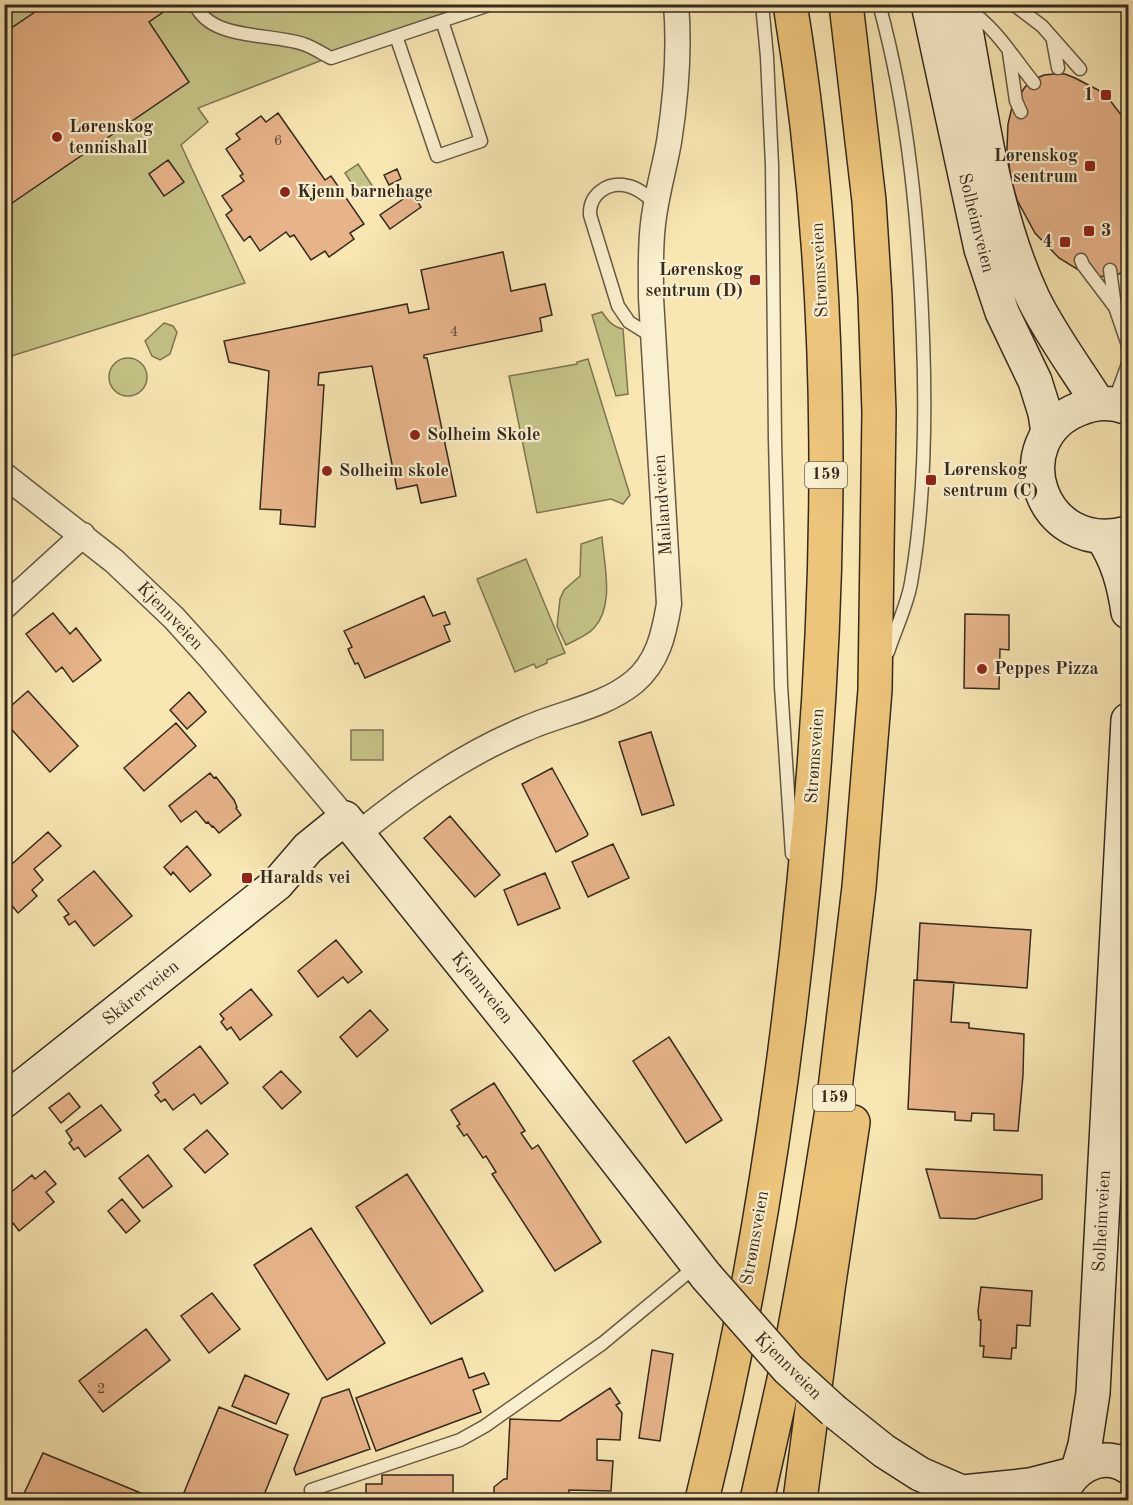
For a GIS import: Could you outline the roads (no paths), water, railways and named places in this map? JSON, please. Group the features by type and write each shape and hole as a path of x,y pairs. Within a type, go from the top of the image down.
{"highway":[{"name":"Strømsveien","path":"702,1500 736,1346 785,1056 798,945 821,678 827,491 822,297 806,114 790,4"},
{"name":"159","path":"757,1500 792,1344 834,1097 865,813 875,690 879,423 875,297 869,201 846,4"},
{"path":"800,1500 853,1123 865,813"}],"main road":[{"name":"Solheimveien","path":"928,4 981,249 1002,312 1038,389 1048,433"},
{"name":"Solheimveien","path":"962,4 988,153 1008,236 1047,326 1113,405"},
{"path":"1113,405 1073,411 1048,433 1038,471 1044,499 1062,522 1074,530 1115,535 1114,555 1128,612"},
{"name":"Solheimveien","path":"1071,1481 1085,1445 1094,1393 1128,720"},
{"name":"Skårerveien","path":"4,1101 277,884 318,864 352,826"},
{"name":"Kjennveien","path":"352,826 532,1051 701,1270 788,1369 834,1412 884,1451 920,1474 971,1496 1030,1485 1071,1481 1100,1461 1112,1461 1128,1467"}],"street":[{"name":"Mailandveien","path":"352,826 476,752 525,728 619,692 645,672 658,651 665,629 669,604 650,253 656,204 669,142 678,61 676,4"},
{"name":"Kjennveien","path":"4,475 83,535 141,585 174,618 212,659 352,826"},
{"path":"4,607 83,535"}],"lane":[{"path":"195,4 205,20 222,28 245,35 276,38 306,45 331,58 492,4"},
{"path":"762,4 772,165 781,686 798,945"},
{"path":"875,690 911,585 920,507 924,443 923,321 915,202 905,125 889,39 879,4"},
{"path":"962,4 988,24 1000,37 1034,83"},
{"path":"1013,4 1041,26 1080,69"},
{"path":"396,36 437,156 466,147 481,141 442,21"},
{"path":"1052,40 1058,68"},
{"path":"1009,52 1016,101 1021,111"},
{"path":"653,337 629,322 618,306 590,215 590,207 597,193 603,188 619,185 628,185 636,189 656,204"},
{"path":"1081,260 1115,307"},
{"path":"1110,270 1115,307 1128,345"},
{"path":"1113,405 1128,364"},
{"path":"311,1490 460,1440 485,1426 603,1343 701,1270"}],"place":[{"name":"1","path":"1106,95"},
{"name":"Lørenskog tennishall","path":"57,137"},
{"name":"Lørenskog sentrum","path":"1090,166"},
{"name":"Kjenn barnehage","path":"285,192"},
{"name":"3","path":"1089,231"},
{"name":"4","path":"1065,242"},
{"name":"Lørenskog sentrum (D)","path":"755,280"},
{"name":"Solheim Skole","path":"415,435"},
{"name":"Solheim skole","path":"327,471"},
{"name":"Lørenskog sentrum (C)","path":"931,480"},
{"name":"Peppes Pizza","path":"982,669"},
{"name":"Haralds vei","path":"247,878"}]}
